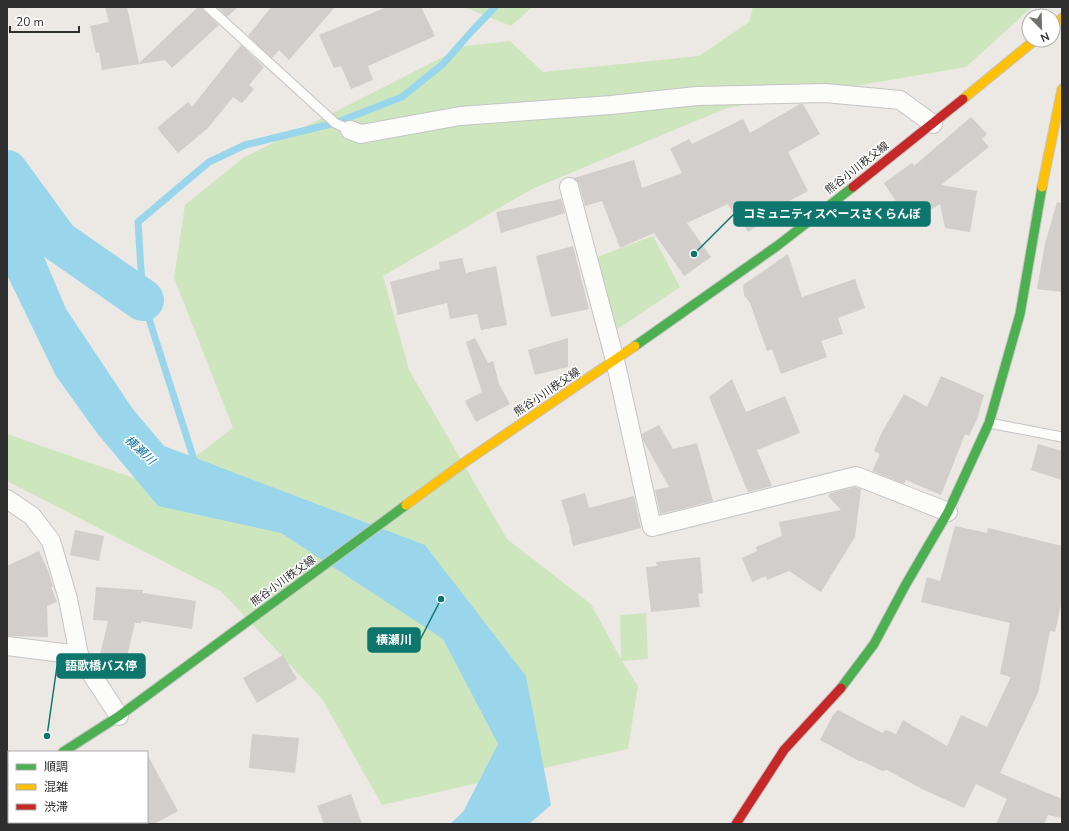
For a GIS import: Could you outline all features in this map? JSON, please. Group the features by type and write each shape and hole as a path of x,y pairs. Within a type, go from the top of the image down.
{"main road":[{"name":"熊谷小川秩父線","path":"65,751 119,716 462,464 615,360 777,246 933,124 1025,48"},
{"path":"736,824 784,750 841,688 874,644 900,595 948,512 989,423 1020,314 1045,167 1062,89"}],"street":[{"path":"350,130 362,134 460,116 611,105 697,96 825,93 900,100 933,124"},
{"path":"569,187 615,360 652,527 856,476 948,512"},
{"path":"7,499 32,516 51,541 68,599 80,655 119,716"},
{"path":"7,646 80,655"}],"lane":[{"path":"208,7 335,123 350,130"},
{"path":"989,423 1062,437"}],"green space":[{"path":"464,7 532,7 511,26"},
{"path":"753,7 1032,7 1021,8 1021,17 966,67 727,108 532,189 383,276 409,370 507,539 591,604 621,659 620,615 646,613 648,659 622,661 638,686 628,749 382,805 322,699 221,591 7,481 7,434 157,486 233,428 174,278 185,205 243,158 465,46 510,41 543,72 699,56 749,22"},
{"path":"653,236 680,287 610,334 592,259"}],"water":[{"path":"7,169 66,309 132,408 164,446 425,545 526,676 551,805 529,824 450,824 463,812 498,744 443,639 281,533 158,506 97,433 56,376 7,275"}],"building":[{"path":"105,7 127,7 139,63 198,7 202,7 204,11 219,25 172,68 165,60 102,70 99,52 96,53 90,26 109,22"},
{"path":"217,7 238,7 227,17"},
{"path":"271,7 335,7 289,60 279,50 272,58 248,36"},
{"path":"387,7 421,7 435,36 368,66 373,80 351,89 341,66 334,68 319,35"},
{"path":"241,45 264,67 249,85 254,89 242,103 233,97 208,128 178,153 157,128 188,102 192,107"},
{"path":"800,104 803,104 820,134 788,152 808,191 782,205 785,209 748,232 737,214 734,215 728,204 687,223 711,257 684,276 654,233 620,248 602,201 585,206 579,184 574,178 634,160 642,188 682,173 670,149 689,139 692,144 743,119 750,133"},
{"path":"971,117 987,134 982,139 989,147 941,185 977,191 970,232 945,228 940,204 910,223 884,183 912,163 914,166"},
{"path":"561,199 565,213 501,233 496,212"},
{"path":"1057,202 1062,203 1062,292 1037,289 1045,244"},
{"path":"573,246 589,309 551,317 536,256"},
{"path":"788,254 802,297 855,279 865,308 838,318 843,334 821,341 827,357 781,374 772,349 767,351 750,303 744,295 743,285"},
{"path":"462,258 466,273 496,266 507,325 481,330 477,314 450,319 447,303 398,315 390,282 440,269 439,262"},
{"path":"475,338 488,363 493,361 499,384 510,404 476,422 465,401 482,392 466,342"},
{"path":"568,338 568,367 535,375 528,350"},
{"path":"941,376 984,395 977,419 969,436 965,434 941,495 906,480 904,484 872,471 880,454 874,451 881,434 904,394 927,407"},
{"path":"732,379 746,412 785,396 800,433 757,450 772,486 748,492 709,397"},
{"path":"659,425 673,449 697,443 713,501 660,514 655,490 669,487 643,440 642,434"},
{"path":"1038,444 1062,451 1062,480 1031,470"},
{"path":"855,487 861,489 855,537 821,592 789,571 767,580 766,576 752,582 742,558 757,551 756,547 782,536 779,522 841,510 828,496 831,493"},
{"path":"585,493 589,508 634,496 641,528 573,546 570,529 561,500"},
{"path":"955,526 987,533 988,528 1062,546 1062,601 1055,632 1050,631 1038,693 1000,773 1062,799 1062,818 1048,815 1044,824 996,824 1007,799 976,784 964,808 922,789 887,770 882,771 859,761 820,740 833,715 838,710 882,733 886,730 896,734 903,720 947,746 961,715 987,727 1011,677 1000,674 1010,623 921,602 927,577 940,581"},
{"path":"75,530 104,536 99,561 70,555"},
{"path":"39,551 49,573 53,587 51,587 57,602 47,606 48,637 7,636 7,566"},
{"path":"700,557 703,593 698,594 700,607 651,612 646,567 657,566 656,562"},
{"path":"96,587 143,590 143,593 196,601 192,629 141,621 141,623 135,623 126,660 100,655 108,621 93,620"},
{"path":"283,655 297,679 257,703 243,678"},
{"path":"252,734 299,738 295,773 249,768"},
{"path":"148,756 178,811 154,824 147,824"},
{"path":"351,794 362,824 324,824 317,806"}],"waterway":[{"path":"196,466 143,300 138,222 209,162 245,145 335,123 402,97 443,64 495,7"},
{"path":"7,171 58,241 143,300"}],"traffic: fast":[{"path":"635,346 777,246 853,187"},
{"path":"841,688 874,644 906,584 948,512 989,423 1020,314 1042,187"},
{"path":"65,751 119,716 406,505"}],"traffic: slow":[{"path":"963,99 1025,48"},
{"path":"1042,187 1062,89"},
{"path":"406,505 462,464 635,346"}],"traffic: jam":[{"path":"853,187 963,99"},
{"path":"736,824 784,750 841,688"}],"place":[{"name":"コミュニティスペースさくらんぼ","path":"694,254"},
{"name":"横瀬川","path":"441,599"},
{"name":"語歌橋バス停","path":"47,736"}]}
